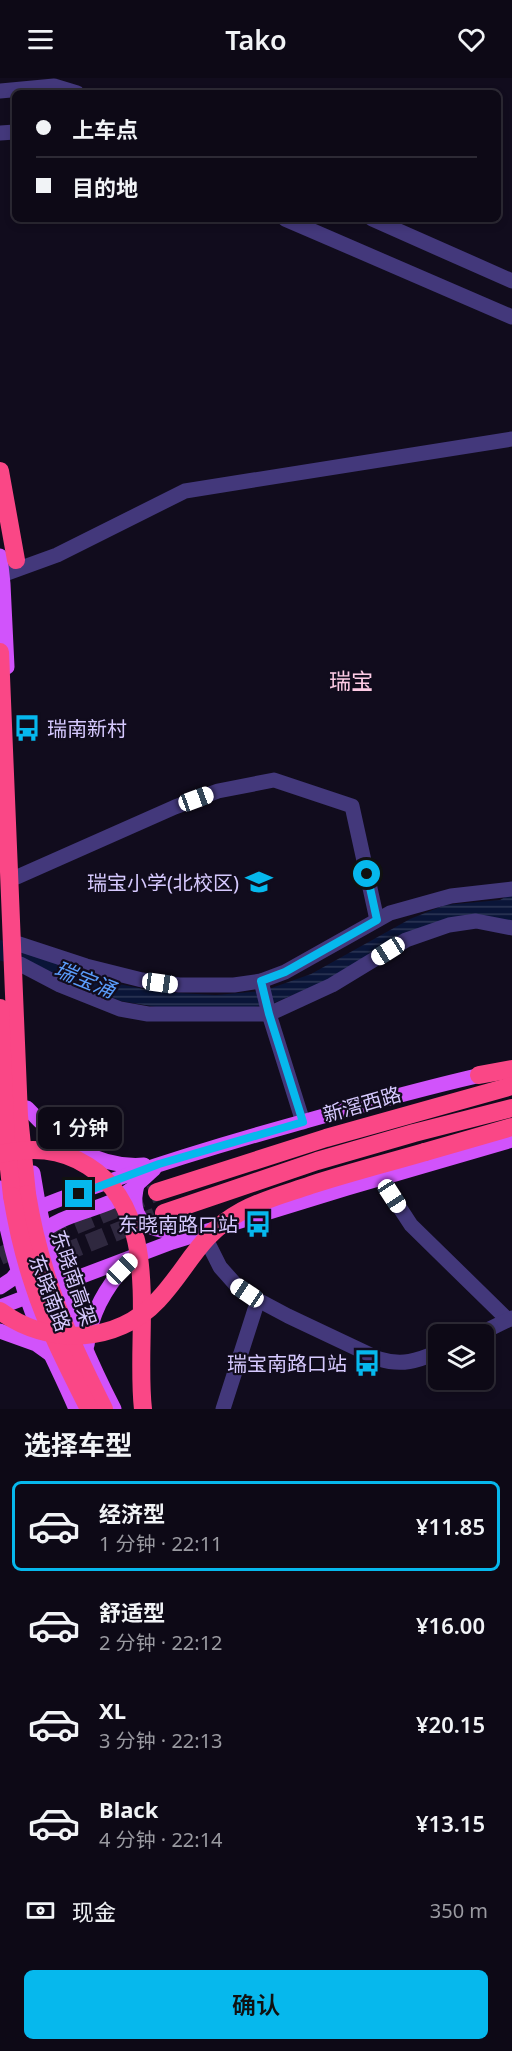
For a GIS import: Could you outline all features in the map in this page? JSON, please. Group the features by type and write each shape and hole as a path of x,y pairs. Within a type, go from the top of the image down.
{"highway":[{"path":"0,471 8,505 8,558"},
{"name":"东晓南高架","path":"0,652 18,1116 27,1194 34,1235 50,1291 76,1353 104,1409"},
{"name":"东晓南高架","path":"0,1008 7,1159 20,1235 29,1272 41,1306 88,1409"},
{"path":"478,1075 512,1068"},
{"name":"新滘西路","path":"158,1192 326,1138 512,1086"},
{"path":"164,1213 337,1155 512,1108"},
{"path":"0,1309 20,1324 46,1333 80,1336 111,1330 148,1310 204,1240 243,1210 287,1193 512,1127"},
{"path":"0,1154 38,1149 68,1156 81,1161 98,1173 121,1200 136,1238 140,1266 143,1409"}],"main road":[{"name":"东晓南路","path":"8,558 2,575 31,1161 44,1230 61,1285 114,1409"},
{"path":"3,1222 159,1164 374,1101 478,1075"},
{"path":"27,1108 44,1128 79,1150 124,1165 159,1164"},
{"path":"0,1309 202,1233 512,1140"},
{"path":"27,1297 32,1258 38,1238 44,1230 128,1192 159,1164"},
{"path":"136,1185 133,1205 144,1223 162,1231 202,1233"},
{"name":"东晓南路","path":"0,1188 3,1222 18,1272 76,1409"},
{"path":"0,1287 12,1279 23,1266 32,1246 39,1208"},
{"path":"0,1331 36,1344 54,1358 59,1350 69,1345 76,1344 86,1348 89,1327 98,1305 113,1279 136,1256"}],"street":[{"path":"0,91 54,86 67,90"},
{"path":"292,222 512,317"},
{"path":"379,222 512,281"},
{"path":"2,575 57,555 185,491 512,439"},
{"path":"17,877 175,807 218,791 274,780 352,806 377,920"},
{"path":"19,944 86,966 142,980 179,985 234,985 261,981 285,972 390,913 451,896 512,889"},
{"path":"20,964 60,984 120,1009 160,1014 269,1014 332,985 406,940 449,925 476,921 512,928"},
{"path":"261,981 303,1122"},
{"path":"383,1177 411,1225 510,1319 494,1327"},
{"path":"202,1233 220,1267 236,1285 258,1300 380,1359 395,1364 412,1362 428,1356"},
{"path":"222,1409 258,1300"}],"water":[{"path":"512,893 512,924 474,918 269,1005 219,1012 180,1011 121,1001 38,967 39,953 114,983 159,992 216,995 263,991 311,974 410,919 445,905 500,900"}],"waterway":[{"name":"瑞宝涌","path":"0,950 45,963 63,971"}],"tunnel":[{"path":"0,1256 157,1192"},
{"path":"38,1263 164,1213"}],"place":[{"name":"瑞南新村","path":"27,728"},
{"name":"瑞宝小学(北校区)","path":"259,882"},
{"name":"东晓南路口站","path":"258,1224"},
{"name":"瑞宝南路口站","path":"367,1363"}],"district":[{"name":"瑞宝","path":"351,680"}],"route":[{"path":"79,1194 159,1164 303,1122 261,981 285,972 377,920 367,874"}]}
